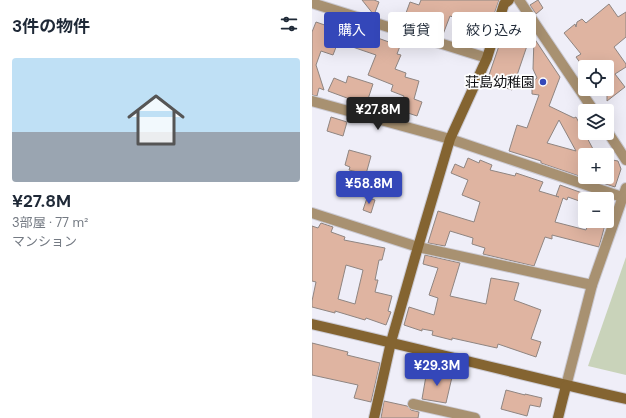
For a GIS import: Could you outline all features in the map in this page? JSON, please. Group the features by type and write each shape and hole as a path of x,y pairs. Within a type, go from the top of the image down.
{"street":[{"path":"374,418 391,342 450,140 487,58 504,4 509,0"},
{"path":"520,0 589,104"},
{"path":"312,3 487,58"},
{"path":"312,101 450,140 622,198"},
{"path":"613,140 626,160"},
{"path":"558,418 592,285 626,188"},
{"path":"312,213 418,247 592,285"},
{"path":"312,324 391,342 566,386 626,399"},
{"path":"413,404 475,418"}],"green space":[{"path":"626,257 626,375 588,366"}],"building":[{"path":"362,0 374,0 379,2 375,12 372,12"},
{"path":"421,0 499,0 495,12 452,12 452,17 450,16 444,32 444,12 406,12 410,2 419,5"},
{"path":"538,0 543,8 536,14 530,5"},
{"path":"609,4 618,17 626,12 626,37 614,47 626,64 626,67 615,74 625,87 614,96 614,60 578,60 576,57 581,54 564,33 575,24 576,27 577,22 582,19 586,23"},
{"path":"316,22 324,25 324,48 336,48 333,55 321,51 316,65 324,90 319,88 317,96 312,95 312,32"},
{"path":"380,39 388,42 388,48 399,48 397,54 401,55 395,69 406,73 405,77 419,81 414,99 422,102 417,116 399,110 404,96 391,91 393,85 368,75 376,55 356,48 380,48"},
{"path":"536,41 560,77 549,106 574,118 576,117 578,121 578,140 588,140 592,148 578,148 578,176 541,163 541,161 509,151 517,125 527,128 539,95 532,94 532,82 537,78 533,69 534,48 536,48","holes":["559,120 576,151 547,143"]},
{"path":"498,48 526,48 512,90 487,81"},
{"path":"348,76 373,84 366,105 328,91 334,78 346,83"},
{"path":"607,96 613,96 607,101"},
{"path":"331,117 347,122 343,136 327,131"},
{"path":"349,150 371,156 366,174 349,170 350,167 345,165"},
{"path":"468,158 479,163 480,160 492,165 490,170 515,176 516,173 543,182 539,191 559,197 556,196 560,185 579,192 578,192 578,201 568,197 567,200 563,198 555,222 586,230 587,228 604,228 599,247 552,235 552,239 545,237 534,266 483,254 485,248 472,244 473,238 450,231 445,246 428,243 438,211 474,222 480,202 462,195 468,180 451,173 455,164 464,168"},
{"path":"614,160 618,161 621,169 615,187 606,184 614,184"},
{"path":"367,198 375,200 371,213 363,210"},
{"path":"321,223 333,227 331,232 345,237 344,240 385,248 382,260 379,260 375,280 378,280 375,292 392,296 388,311 391,312 386,325 366,318 365,320 335,311 335,313 312,307 316,282 312,281 312,226 318,228","holes":["346,265 363,270 355,304 338,299"]},
{"path":"425,255 460,263 450,296 486,304 491,278 519,283 514,300 541,310 531,339 541,342 536,357 498,344 497,348 452,338 452,340 432,335 433,331 422,329 422,331 404,325 409,307 434,315 438,298 429,295 438,268 423,264"},
{"path":"312,343 348,352 347,355 380,363 371,402 354,398 358,385 312,375"},
{"path":"427,370 452,377 446,403 422,399"},
{"path":"506,390 542,398 540,407 530,405 527,416 501,409"},
{"path":"384,401 407,406 411,410 419,412 418,418 381,418"}],"place":[{"name":"荘島幼稚園","path":"543,82"}]}
